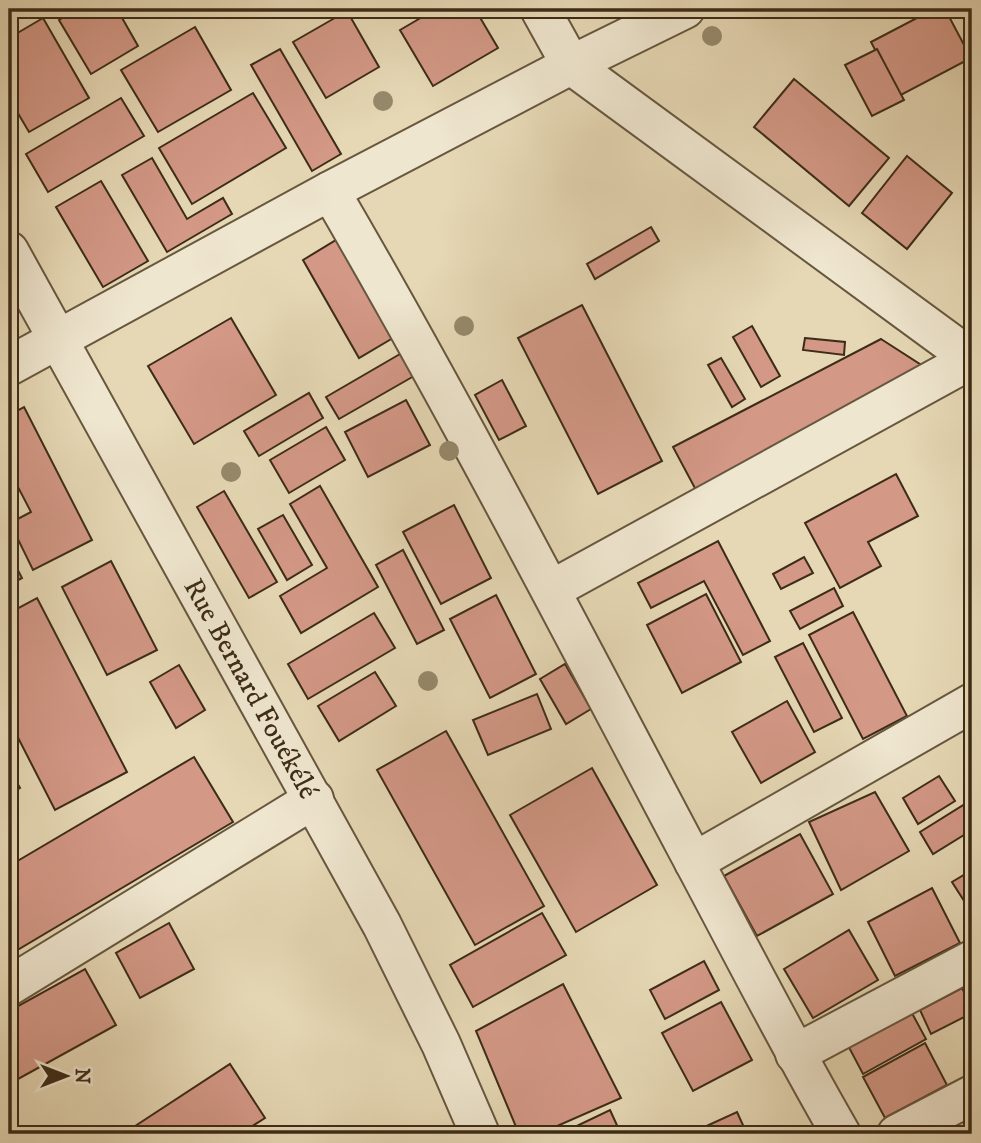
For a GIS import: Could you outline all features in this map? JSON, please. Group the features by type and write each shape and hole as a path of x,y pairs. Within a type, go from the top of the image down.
{"street":[{"path":"540,9 571,65 972,359 551,590"},
{"path":"9,366 330,191 571,65 685,9"},
{"path":"330,191 551,590 795,1054 841,1134"},
{"name":"Rue Bernard Fouékélé","path":"9,251 382,925 441,1044 480,1134"},
{"path":"695,862 971,707"},
{"path":"9,986 314,799"},
{"path":"795,1054 972,960"},
{"path":"897,1134 972,1096"}],"building":[{"path":"78,9 117,9 138,46 91,74 59,20"},
{"path":"436,9 475,9 498,48 433,86 400,30"},
{"path":"934,9 945,9 971,58 899,96 871,42"},
{"path":"347,11 379,67 326,98 293,42"},
{"path":"43,18 89,98 29,132 9,98 9,38"},
{"path":"195,27 231,90 158,132 121,70"},
{"path":"280,49 341,154 312,171 251,65"},
{"path":"877,49 904,100 872,116 845,65"},
{"path":"794,79 889,158 849,206 754,127"},
{"path":"253,93 286,148 192,204 159,148"},
{"path":"121,98 144,136 48,192 26,154"},
{"path":"907,156 952,193 907,249 862,213"},
{"path":"152,158 187,219 223,198 232,214 167,252 122,175"},
{"path":"101,181 148,261 103,287 56,207"},
{"path":"651,227 659,241 595,279 587,264"},
{"path":"341,237 398,335 359,358 303,260"},
{"path":"582,305 662,461 598,494 518,338"},
{"path":"231,318 276,395 194,444 148,366"},
{"path":"752,326 780,376 761,387 733,337"},
{"path":"805,338 845,342 844,355 803,350"},
{"path":"881,339 929,370 697,492 673,447"},
{"path":"400,354 414,376 339,419 326,397"},
{"path":"721,358 745,399 732,407 708,365"},
{"path":"502,380 526,426 499,440 475,395"},
{"path":"309,393 323,418 259,456 244,431"},
{"path":"406,400 430,445 368,477 345,432"},
{"path":"24,407 92,540 33,570 10,523 31,512 18,487 9,492 9,415"},
{"path":"326,427 345,460 289,493 270,460"},
{"path":"896,474 918,516 868,542 881,566 840,588 805,523"},
{"path":"320,486 378,587 301,633 280,596 327,568 290,504"},
{"path":"224,491 277,582 249,598 197,507"},
{"path":"454,505 491,578 441,604 403,532"},
{"path":"283,515 312,565 287,580 258,529"},
{"path":"718,541 770,641 743,655 704,581 651,608 638,583"},
{"path":"403,550 444,630 417,644 376,565"},
{"path":"9,553 22,578 9,585"},
{"path":"804,557 813,573 781,589 773,574"},
{"path":"111,561 157,650 107,675 62,587"},
{"path":"834,588 843,606 800,629 790,611"},
{"path":"706,594 741,662 682,693 647,625"},
{"path":"496,595 536,674 490,698 450,619"},
{"path":"37,598 127,772 55,810 9,720 9,613"},
{"path":"853,612 907,716 863,739 809,635"},
{"path":"374,613 395,648 308,699 288,664"},
{"path":"803,643 842,718 814,732 775,657"},
{"path":"565,664 591,709 566,724 540,679"},
{"path":"179,665 205,710 176,728 150,682"},
{"path":"375,672 396,706 339,741 318,706"},
{"path":"537,694 551,729 488,755 473,720"},
{"path":"787,701 815,752 761,783 732,732"},
{"path":"446,731 544,906 475,945 377,770"},
{"path":"194,757 233,822 9,955 9,866"},
{"path":"592,768 657,885 576,932 510,815"},
{"path":"9,769 20,788 9,795"},
{"path":"939,776 955,801 918,824 903,798"},
{"path":"875,792 909,851 841,890 809,822"},
{"path":"965,804 972,816 972,830 933,854 920,832"},
{"path":"800,834 833,894 757,936 724,876"},
{"path":"972,870 972,904 968,907 952,882"},
{"path":"932,888 960,943 895,976 868,922"},
{"path":"542,913 566,955 473,1007 450,965"},
{"path":"169,923 194,969 140,998 116,953"},
{"path":"849,930 878,980 813,1018 784,969"},
{"path":"704,961 719,990 665,1019 650,990"},
{"path":"85,969 116,1025 9,1084 9,1011"},
{"path":"563,984 621,1098 539,1134 519,1134 476,1031"},
{"path":"962,988 972,1007 972,1013 931,1034 920,1010"},
{"path":"721,1002 752,1060 693,1091 662,1033"},
{"path":"907,1004 926,1039 863,1074 844,1038"},
{"path":"925,1043 947,1085 885,1118 863,1077"},
{"path":"230,1064 265,1118 240,1134 123,1134"},
{"path":"610,1110 621,1134 560,1134"},
{"path":"737,1112 747,1134 689,1134"},
{"path":"971,1126 972,1134 958,1134"}]}
